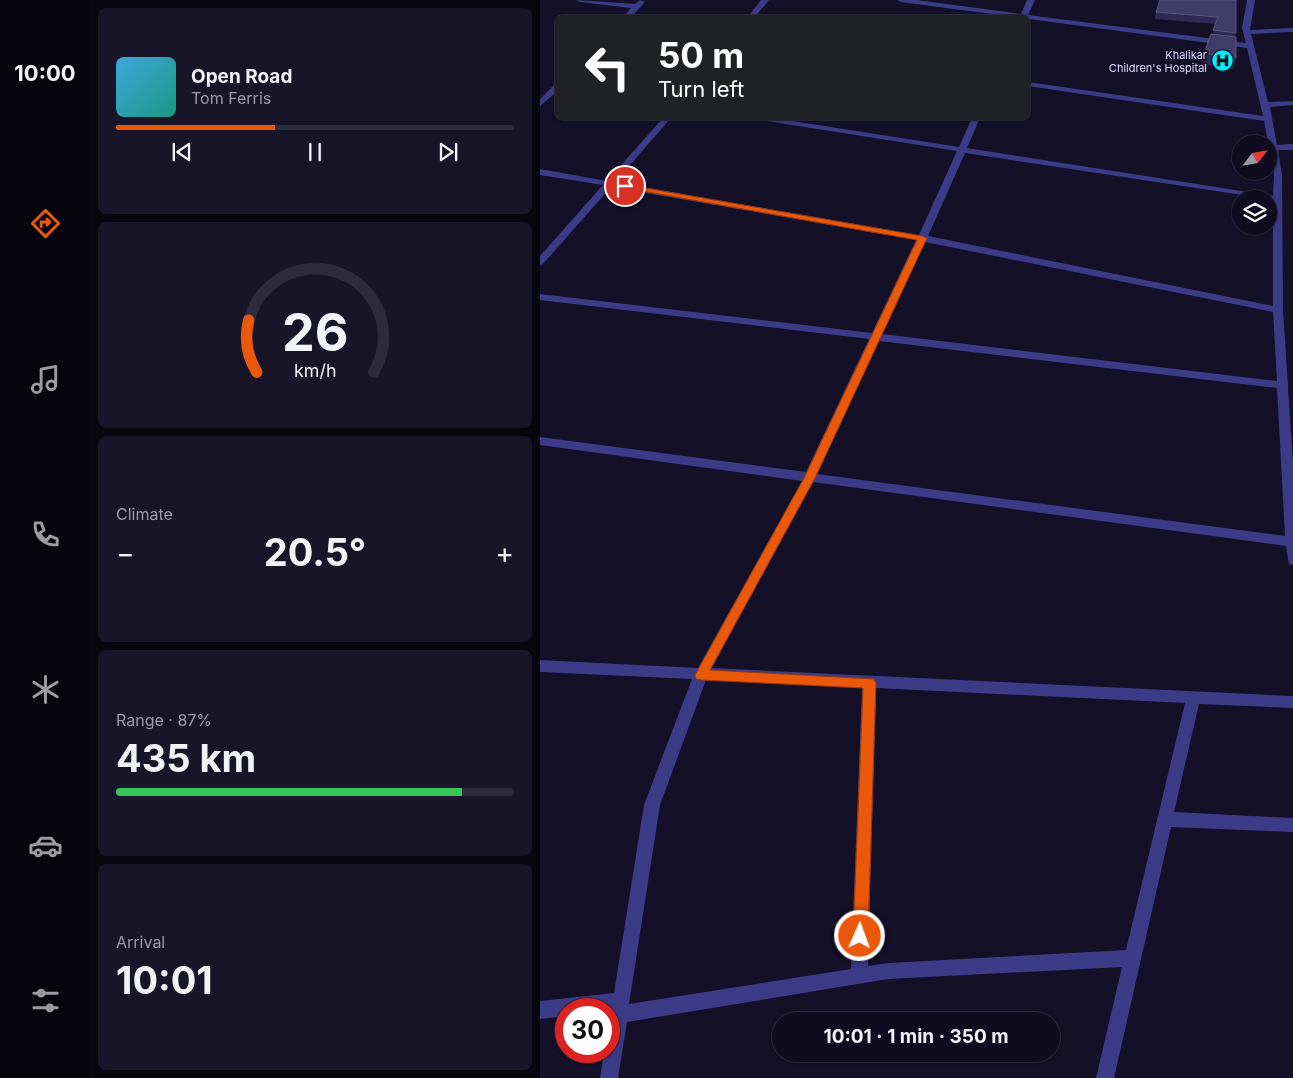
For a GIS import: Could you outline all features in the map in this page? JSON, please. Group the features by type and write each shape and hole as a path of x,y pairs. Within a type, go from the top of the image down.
{"street":[{"path":"580,0 640,3"},
{"path":"752,15 765,0"},
{"path":"900,0 1016,15"},
{"path":"1024,15 1031,0"},
{"path":"1251,0 1246,28 1271,135"},
{"path":"628,15 640,3"},
{"path":"1030,17 1250,46"},
{"path":"1247,32 1293,30"},
{"path":"1030,84 1268,119"},
{"path":"540,104 555,89"},
{"path":"1265,105 1293,103"},
{"path":"540,262 664,120"},
{"path":"773,120 962,148 1278,199"},
{"path":"610,1078 652,805 701,675 809,478 922,238 975,120"},
{"path":"1278,148 1293,148"},
{"path":"540,172 922,238 1278,310"},
{"path":"1278,180 1278,310 1282,385 1290,460 1293,560"},
{"path":"540,296 1282,385"},
{"path":"540,442 1291,542"},
{"path":"540,666 1293,702"},
{"path":"859,975 869,683"},
{"path":"1105,1078 1193,697"},
{"path":"1165,819 1293,825"},
{"path":"540,1010 621,1007 888,971 1133,958"}],"building":[{"path":"1160,0 1236,0 1236,33 1213,30 1218,17 1156,12"},
{"path":"1211,34 1236,37 1236,58 1204,53"}],"place":[{"name":"Khalikar Children's Hospital","path":"1223,61"}],"route":[{"path":"625,186 922,238 809,478 701,675 869,683 860,936"}]}
